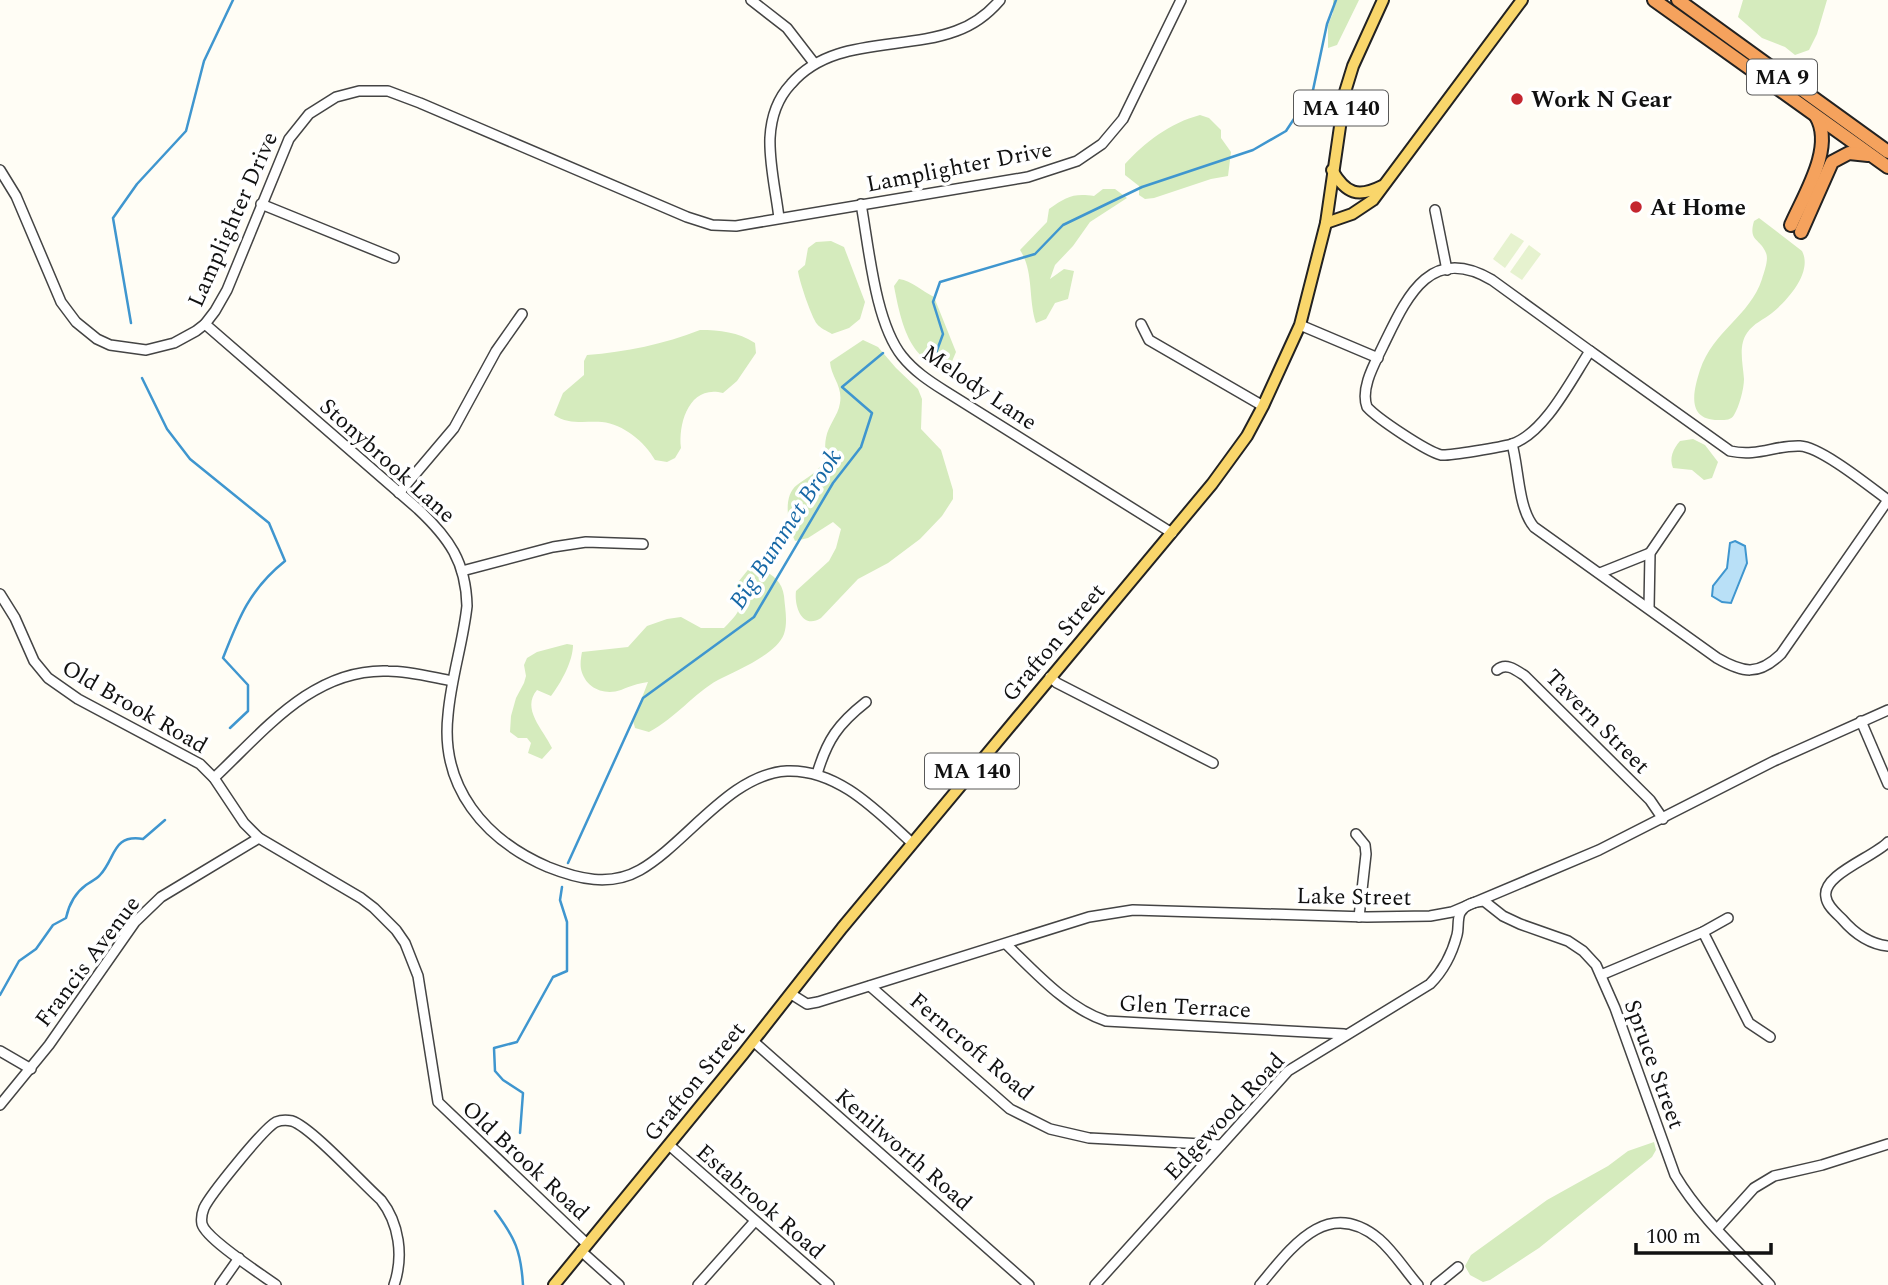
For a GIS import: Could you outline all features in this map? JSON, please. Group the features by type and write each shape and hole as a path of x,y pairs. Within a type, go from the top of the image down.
{"highway":[{"name":"MA 9","path":"1654,0 1888,167"},
{"name":"MA 9","path":"1678,0 1888,152"},
{"path":"1816,116 1822,132 1821,152 1796,229 1832,162 1851,153 1873,156"},
{"path":"1861,132 1888,140"}],"main road":[{"name":"MA 140","path":"1326,223 1345,92 1353,66 1383,0"},
{"path":"1326,223 1360,210 1373,200 1522,0"},
{"path":"1332,170 1341,184 1358,193 1370,192 1385,184"},
{"name":"Grafton Street","path":"554,1285 912,843 1172,533 1247,436 1300,325 1326,223"}],"street":[{"path":"751,0 787,28 814,63"},
{"path":"779,218 770,150 775,111 788,87 814,63 849,51 952,32 973,23 1000,0"},
{"name":"Lamplighter Drive","path":"0,170 16,196 61,302 85,330 110,345 146,350 174,343 205,324 227,290 289,139 309,114 336,97 359,90 388,91 699,221 712,225 736,226 1036,175 1060,168 1090,153 1113,133 1132,103 1181,0"},
{"path":"261,204 394,258"},
{"name":"Melody Lane","path":"861,204 882,317 888,335 904,359 945,391 1172,533"},
{"path":"1435,210 1447,270"},
{"path":"1512,444 1523,505 1531,525 1730,666 1751,670 1764,667 1779,656 1888,500 1812,448 1796,446 1753,453 1730,451 1486,276 1468,269 1447,270 1427,277 1413,290 1378,358 1367,387 1366,404 1372,413 1433,452 1447,455 1512,444 1528,436 1544,419 1590,351"},
{"path":"399,493 454,428 496,351 522,314"},
{"name":"Stonybrook Lane","path":"205,324 447,538 462,571 467,590 467,606 447,718 449,753 456,781 465,798 477,816 509,847 526,857 578,878 599,881 620,879 638,871 663,854 737,791 759,778 784,771 817,774 834,781 852,792 912,843"},
{"path":"1141,324 1149,340 1263,407"},
{"path":"1300,325 1378,358"},
{"path":"1649,608 1650,553 1680,509"},
{"path":"462,571 553,547 586,542 643,544"},
{"path":"1600,573 1650,553"},
{"name":"Old Brook Road","path":"0,594 15,618 34,661 48,678 78,699 200,764 214,778 244,823 259,838 361,898 396,930 412,958 420,983 438,1102 619,1285"},
{"name":"Tavern Street","path":"1497,670 1508,666 1525,676 1650,800 1663,819"},
{"path":"214,778 304,695 340,677 365,671 389,671 452,681"},
{"path":"1051,677 1090,701 1213,764"},
{"path":"817,774 831,737 845,719 866,702"},
{"name":"Lake Street","path":"791,994 810,1004 1089,917 1133,910 1359,917 1430,916 1452,912 1597,850 1774,761 1888,710"},
{"path":"1861,721 1888,784"},
{"path":"1356,834 1365,845 1366,854 1359,917"},
{"name":"Francis Avenue","path":"0,1105 31,1069 135,922 150,906 259,838"},
{"path":"1888,842 1875,854 1833,878 1826,888 1825,896 1853,930 1872,943 1888,946"},
{"name":"Spruce Street","path":"1472,902 1484,901 1520,924 1568,941 1583,951 1596,965 1615,1008 1675,1175 1685,1192 1770,1285"},
{"name":"Edgewood Road","path":"1095,1285 1288,1071 1415,994 1438,976 1445,967 1459,932 1457,922 1460,914 1472,902"},
{"path":"1601,975 1703,932 1728,918"},
{"path":"1703,932 1749,1023 1770,1037"},
{"name":"Glen Terrace","path":"1006,944 1068,1000 1084,1012 1105,1021 1346,1035"},
{"name":"Ferncroft Road","path":"870,986 1010,1108 1050,1129 1089,1138 1221,1145"},
{"name":"Kenilworth Road","path":"753,1041 1030,1285"},
{"path":"0,1051 31,1069"},
{"path":"276,1285 206,1233 202,1223 204,1209 268,1128 280,1121 293,1121 312,1135 381,1200 389,1211 398,1238 394,1285"},
{"path":"1717,1229 1754,1188 1774,1177 1888,1144"},
{"name":"Estabrook Road","path":"669,1145 829,1285"},
{"path":"698,1285 755,1221"},
{"path":"1260,1285 1292,1247 1320,1227 1336,1223 1359,1227 1379,1240 1418,1285"},
{"path":"220,1285 239,1258"},
{"path":"1436,1285 1458,1268"}],"green space":[{"path":"1333,0 1359,0 1337,45 1328,48 1328,25 1333,13"},
{"path":"1743,0 1827,0 1817,34 1809,50 1795,55 1785,47 1762,38 1738,17"},
{"path":"1200,115 1209,118 1221,130 1221,138 1231,152 1228,176 1154,198 1145,199 1139,195 1139,186 1125,175 1125,164 1159,134"},
{"path":"1103,189 1115,189 1127,198 1090,222 1055,265 1050,279 1064,269 1074,271 1068,299 1055,303 1046,319 1036,323 1029,276 1020,250 1047,222 1049,209 1070,197 1094,196"},
{"path":"1759,218 1802,251 1804,268 1797,285 1785,301 1753,327 1744,338 1744,383 1734,415 1726,420 1709,419 1702,416 1695,404 1697,379 1713,345 1749,303 1762,279 1767,256 1753,233 1754,221"},
{"path":"1511,233 1524,241 1505,268 1493,259"},
{"path":"831,241 844,247 865,302 860,319 849,328 832,334 817,324 798,271 805,265 808,248 816,242"},
{"path":"1529,245 1541,254 1522,280 1510,272"},
{"path":"899,279 934,297 956,352 950,366 925,359 916,350 900,312 894,286"},
{"path":"700,330 722,331 742,336 755,343 756,353 737,381 723,393 702,394 688,407 682,427 681,448 675,458 667,462 655,460 639,441 610,423 571,421 554,415 563,393 584,375 587,355 645,347"},
{"path":"863,340 878,347 918,389 922,399 921,429 941,450 953,490 953,499 942,516 920,539 888,563 858,579 821,618 809,621 804,619 798,609 796,591 829,561 841,529 833,522 808,538 795,541 789,520 789,496 797,485 816,471 824,461 827,433 839,408 840,397 830,362"},
{"path":"1693,439 1705,445 1718,462 1712,478 1704,480 1692,470 1673,468 1672,457 1680,441"},
{"path":"751,566 772,576 783,590 786,620 784,634 765,655 709,685 668,720 649,732 635,728 633,721 648,682 608,692 591,686 583,676 582,652 628,647 647,626 667,619 681,617 701,628 724,628 739,609 735,586"},
{"path":"567,644 573,645 572,651 569,665 559,685 551,696 537,690 531,704 535,719 552,748 542,759 528,753 531,743 527,738 518,738 510,732 511,716 526,676 524,665 527,658 537,652"},
{"path":"1654,1142 1656,1150 1652,1157 1539,1248 1490,1280 1483,1282 1470,1275 1465,1266 1471,1255 1547,1200 1608,1166 1628,1151"}],"water":[{"path":"1735,541 1745,546 1747,563 1731,603 1722,602 1712,596 1713,586 1727,568 1730,543"}],"waterway":[{"path":"131,323 113,218 137,184 186,131 204,61 233,0"},
{"name":"Big Bummet Brook","path":"922,358 936,353 943,334 933,302 940,282 1035,254 1063,225 1142,187 1253,150 1286,131 1313,90 1327,24 1336,0"},
{"name":"Big Bummet Brook","path":"568,863 643,698 754,617 833,483 861,447 872,413 842,387 883,353"},
{"path":"142,378 167,429 190,459 269,523 285,561 254,593 223,658 248,685 248,711 230,728"},
{"path":"0,995 19,961 36,949 53,925 66,918 76,895 100,875 120,844 133,838 143,839 165,820"},
{"name":"Big Bummet Brook","path":"520,1133 523,1093 503,1080 495,1071 494,1048 517,1042 553,977 567,971 567,922 560,900 562,887"},
{"name":"Big Bummet Brook","path":"495,1211 516,1245 523,1285"}],"place":[{"name":"Work N Gear","path":"1517,99"},
{"name":"At Home","path":"1636,207"}]}
